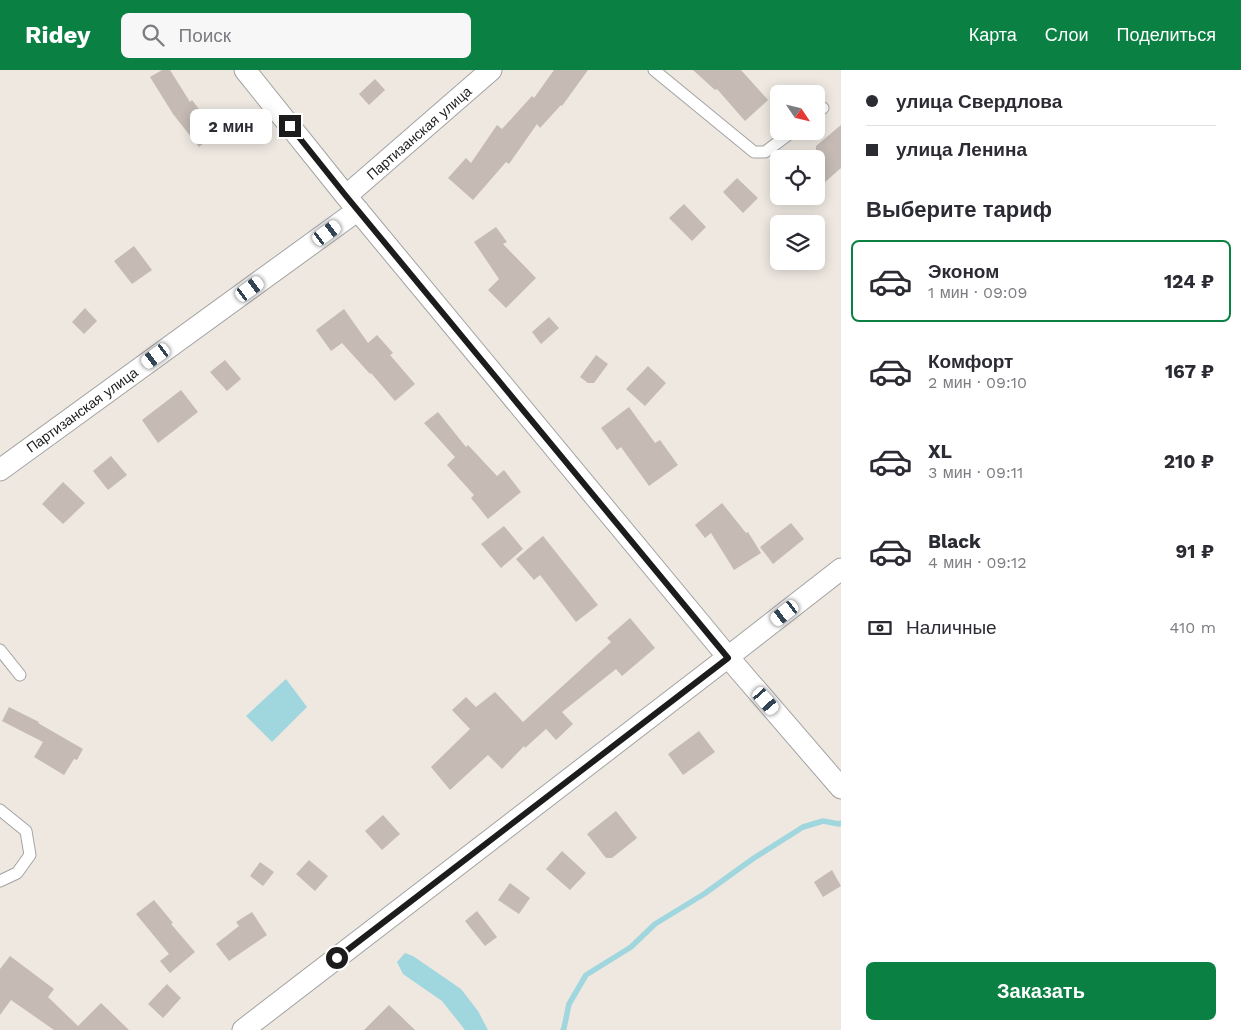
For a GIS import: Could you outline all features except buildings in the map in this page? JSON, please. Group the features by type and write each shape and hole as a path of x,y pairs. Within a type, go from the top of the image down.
{"street":[{"path":"245,70 352,203 728,658 841,788"},
{"name":"Партизанская улица","path":"0,469 352,203 491,70"},
{"path":"243,1030 728,658 841,568"}],"lane":[{"path":"654,70 754,152 765,152 781,140"},
{"path":"0,650 20,675"},
{"path":"0,810 26,831 30,855 17,873 0,881"}],"water":[{"path":"286,679 307,707 272,742 246,716"},
{"path":"405,953 413,956 461,989 478,1011 488,1030 465,1030 442,1001 403,974 397,962"}],"waterway":[{"path":"563,1030 569,1004 586,975 631,947 655,924 704,894 754,858 803,827 823,821 841,823"}],"route":[{"path":"290,126 728,658 337,958"}]}
